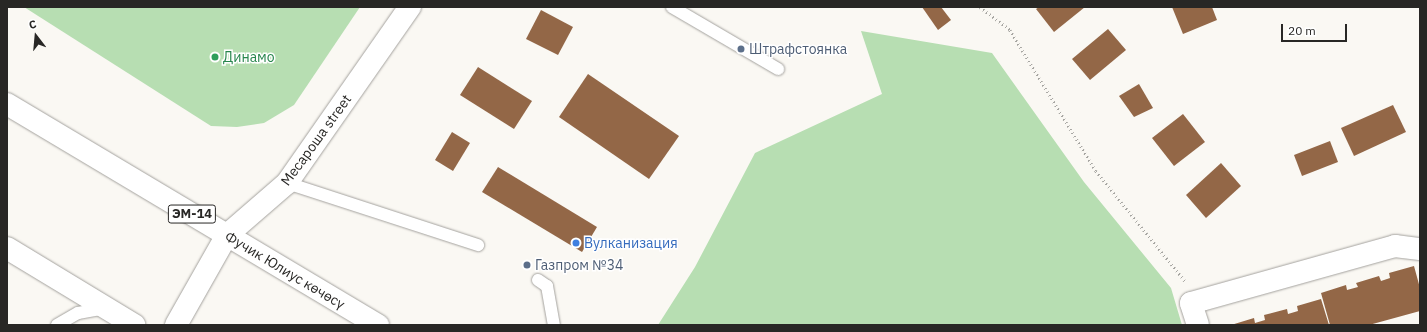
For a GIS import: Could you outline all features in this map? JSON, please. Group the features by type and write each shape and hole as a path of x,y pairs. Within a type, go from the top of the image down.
{"street":[{"name":"Месароша street","path":"176,325 227,235 287,183 410,7"},
{"name":"Фучик Юлиус көчөсү","path":"7,104 378,325"},
{"path":"1198,325 1192,303 1395,246 1420,249"},
{"path":"7,248 134,325"}],"lane":[{"path":"672,7 778,69"},
{"path":"287,183 478,245"},
{"path":"538,280 547,286 554,325"},
{"path":"57,325 78,313 106,308"}],"path":[{"path":"980,7 1010,30 1096,171 1186,280 1192,303"}],"green space":[{"name":"Динамо","path":"24,7 360,7 294,105 264,123 237,127 211,126"},
{"path":"861,31 992,53 1084,182 1171,288 1182,325 658,325 695,267 755,153 882,94"}],"building":[{"path":"922,7 941,7 951,20 938,30"},
{"path":"1039,7 1085,7 1054,32 1036,9"},
{"path":"1172,7 1212,7 1217,20 1183,34"},
{"path":"541,10 573,27 558,55 526,39"},
{"path":"1108,29 1126,50 1090,80 1072,59"},
{"path":"478,67 532,101 514,129 460,95"},
{"path":"588,74 679,136 649,179 559,117"},
{"path":"1139,84 1153,108 1134,117 1119,96"},
{"path":"1393,105 1406,132 1354,156 1341,128"},
{"path":"1183,114 1205,142 1174,166 1152,138"},
{"path":"452,132 470,143 453,171 435,160"},
{"path":"1330,141 1338,162 1302,176 1294,155"},
{"path":"1221,163 1241,186 1206,218 1186,195"},
{"path":"498,167 597,227 582,252 482,192"},
{"path":"1414,266 1420,288 1420,311 1369,325 1330,325 1321,293 1346,285 1347,290 1358,287 1356,283 1379,276 1381,281 1390,278 1389,273"},
{"path":"1321,299 1329,325 1231,325 1254,318 1255,323 1265,320 1264,315 1287,309 1288,314 1298,311 1297,306"}],"place":[{"name":"Штрафстоянка","path":"741,49"},
{"name":"Динамо","path":"215,57"},
{"name":"Вулканизация","path":"576,243"},
{"name":"Газпром №34","path":"527,265"}]}
